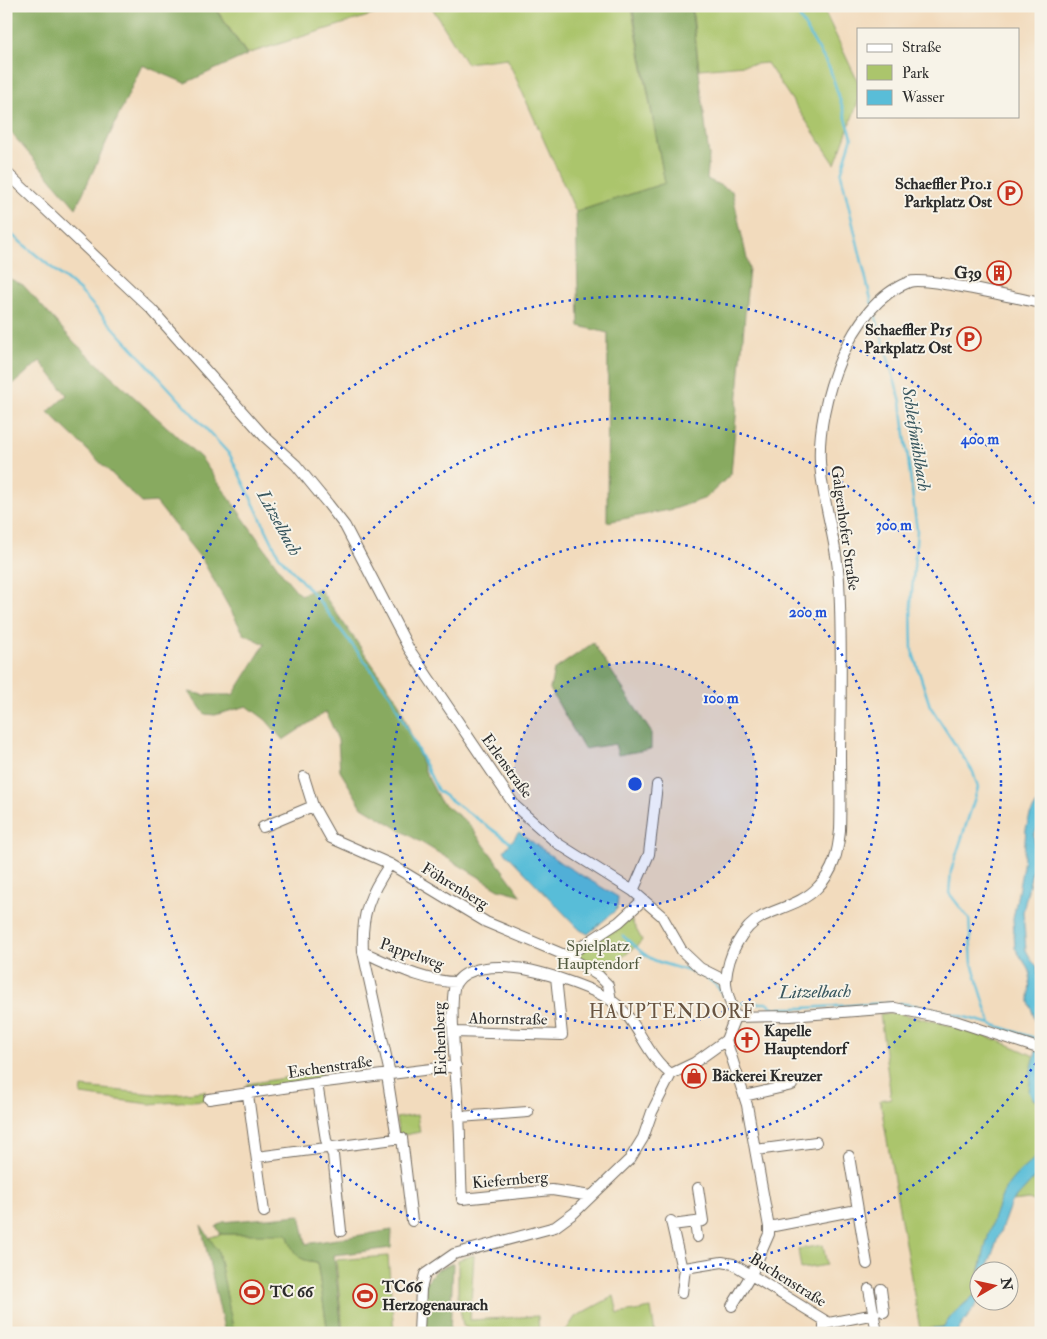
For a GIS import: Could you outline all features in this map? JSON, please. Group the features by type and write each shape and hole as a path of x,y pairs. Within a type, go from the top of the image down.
{"street":[{"name":"Erlenstraße","path":"6,172 152,310 264,436 296,465 307,478 344,526 409,649 515,806 557,843 633,892 662,916 682,951 700,968 726,981"},
{"name":"Galgenhofer Straße","path":"726,981 738,940 750,924 793,904 817,888 830,872 837,854 840,830 841,620 839,577 823,489 821,436 831,384 846,350 869,312 877,303 885,295 911,281 943,284 1041,303"},
{"name":"Föhrenberg","path":"304,777 313,806 331,838 390,864 486,922 567,956 600,976 608,986 611,1000"},
{"path":"633,892 649,854 656,785"},
{"path":"263,827 313,806"},
{"name":"Pappelweg","path":"390,864 372,891 362,928 363,952 404,970 441,982 457,982"},
{"path":"567,956 619,922 642,900"},
{"path":"363,952 389,1074 397,1139"},
{"name":"Eichenberg","path":"462,1199 454,1032 454,990 457,982 478,968 503,966 529,969 556,977 611,1000 630,1017 647,1050 658,1064 671,1074"},
{"name":"Ahornstraße","path":"454,1032 562,1035 556,977"},
{"path":"418,1333 421,1288 425,1274 454,1254 555,1227 574,1214 630,1159 643,1138 652,1112 671,1074 694,1063 726,1040 735,1017 726,981"},
{"path":"735,1017 790,1016 895,1008 956,1021 1041,1050"},
{"path":"726,1040 744,1096 756,1150 769,1228 769,1234 751,1275 732,1306"},
{"name":"Eschenstraße","path":"209,1099 248,1095 317,1083 456,1066"},
{"path":"317,1083 326,1140 333,1155 341,1231"},
{"path":"744,1096 792,1085"},
{"path":"248,1095 264,1212"},
{"path":"459,1117 528,1112"},
{"path":"257,1157 402,1138 412,1221"},
{"path":"756,1150 816,1142"},
{"path":"849,1156 867,1264"},
{"path":"682,1293 685,1268 682,1265 671,1223 703,1221 698,1188"},
{"name":"Kiefernberg","path":"462,1199 552,1190 591,1196"},
{"path":"769,1228 858,1210"},
{"path":"695,1222 697,1237"},
{"name":"Buchenstraße","path":"685,1268 733,1264 829,1322 879,1313"},
{"path":"868,1289 879,1313"},
{"path":"877,1333 881,1289"},
{"path":"824,1320 824,1333"}],"green space":[{"path":"6,6 213,6 247,55 185,83 142,65 76,208 6,127"},
{"path":"214,6 400,6 247,54"},
{"path":"431,6 631,6 665,183 576,212 507,58 466,63"},
{"path":"632,6 691,6 709,156 707,179 732,191 749,268 731,474 706,498 674,509 607,522 608,333 579,326 576,212 665,183"},
{"path":"692,6 822,6 857,80 857,105 835,164 767,63 699,69"},
{"path":"6,277 23,285 75,343 201,458 284,576 300,595 319,588 398,701 427,776 440,801 468,823 521,895 499,889 362,807 340,771 338,740 326,712 283,740 266,720 247,706 215,715 205,714 189,692 204,695 233,695 265,644 244,634 203,561 156,502 142,503 48,412 67,395 40,361 6,390"},
{"path":"593,643 651,732 651,749 618,755 615,744 584,749 550,689 554,670"},
{"name":"Spielplatz Hauptendorf","path":"630,918 642,940 599,976 567,956"},
{"path":"895,1013 967,1030 1036,1057 1031,1071 1034,1100 1041,1100 1041,1152 1006,1188 982,1262 970,1262 970,1299 953,1314 943,1327 920,1329 880,1100 891,1098 880,1014"},
{"path":"321,1072 321,1079 248,1090 247,1084"},
{"path":"82,1087 164,1095 205,1091 206,1100 149,1104 81,1095"},
{"path":"417,1115 420,1132 399,1136 396,1118"},
{"path":"1041,1171 1041,1205 1029,1200 1012,1202"},
{"path":"300,1215 306,1244 392,1230 391,1248 334,1255 342,1333 328,1333 317,1262 304,1259 296,1254 287,1234 221,1234 216,1227 223,1222"},
{"path":"201,1225 218,1251 234,1333 225,1333"},
{"path":"287,1233 296,1254 304,1259 317,1262 328,1333 234,1333 218,1251 208,1238 221,1234"},
{"path":"823,1245 827,1265 801,1269 798,1249"},
{"path":"474,1255 470,1320 538,1316 539,1333 478,1333 463,1326 458,1297 458,1260"},
{"name":"TC66 Herzogenaurach","path":"388,1256 394,1333 343,1333 336,1260"},
{"path":"453,1263 450,1333 421,1333 424,1285 435,1271"},
{"path":"614,1296 618,1314 651,1308 655,1333 560,1333 565,1332 575,1317"}],"water":[{"path":"1041,797 1041,821 1034,835 1035,858 1023,912 1026,950 1037,966 1041,1006 1041,1100 1034,1100 1029,1092 1031,1071 1040,1035 1029,1002 1030,971 1015,948 1013,919 1023,866 1026,829 1030,815"},
{"path":"519,832 561,863 618,897 617,909 588,934 580,930 504,851"},
{"path":"1041,1152 1041,1171 1010,1205 989,1262 982,1262 992,1224 1006,1188 1018,1173"},
{"path":"970,1299 971,1312 956,1333 933,1332 933,1328 943,1327 953,1314"}],"waterway":[{"name":"Schleifmühlbach","path":"793,6 830,69 852,137 841,174 872,304"},
{"name":"Litzelbach","path":"6,230 80,291 230,455 279,556 316,597 391,696 438,791 510,842"},
{"name":"Schleifmühlbach","path":"874,311 901,402 917,531 911,604 912,650 930,706 973,772 978,788 951,871 949,893 969,919 972,963 991,1024 1041,1040"},
{"name":"Litzelbach","path":"623,936 650,958 693,972 711,981 723,995"},
{"name":"Litzelbach","path":"741,1003 767,1003 774,1008 889,1003"},
{"name":"Litzelbach","path":"899,1003 930,1008 991,1024"}],"place":[{"name":"Schaeffler P10.1 Parkplatz Ost","path":"1010,193"},
{"name":"G39","path":"999,273"},
{"name":"Schaeffler P15 Parkplatz Ost","path":"969,339"},
{"name":"Kapelle Hauptendorf","path":"747,1040"},
{"name":"Bäckerei Kreuzer","path":"694,1076"},
{"name":"TC 66","path":"252,1292"},
{"name":"TC66 Herzogenaurach","path":"365,1296"}],"district":[{"name":"HAUPTENDORF","path":"672,1012"}]}
